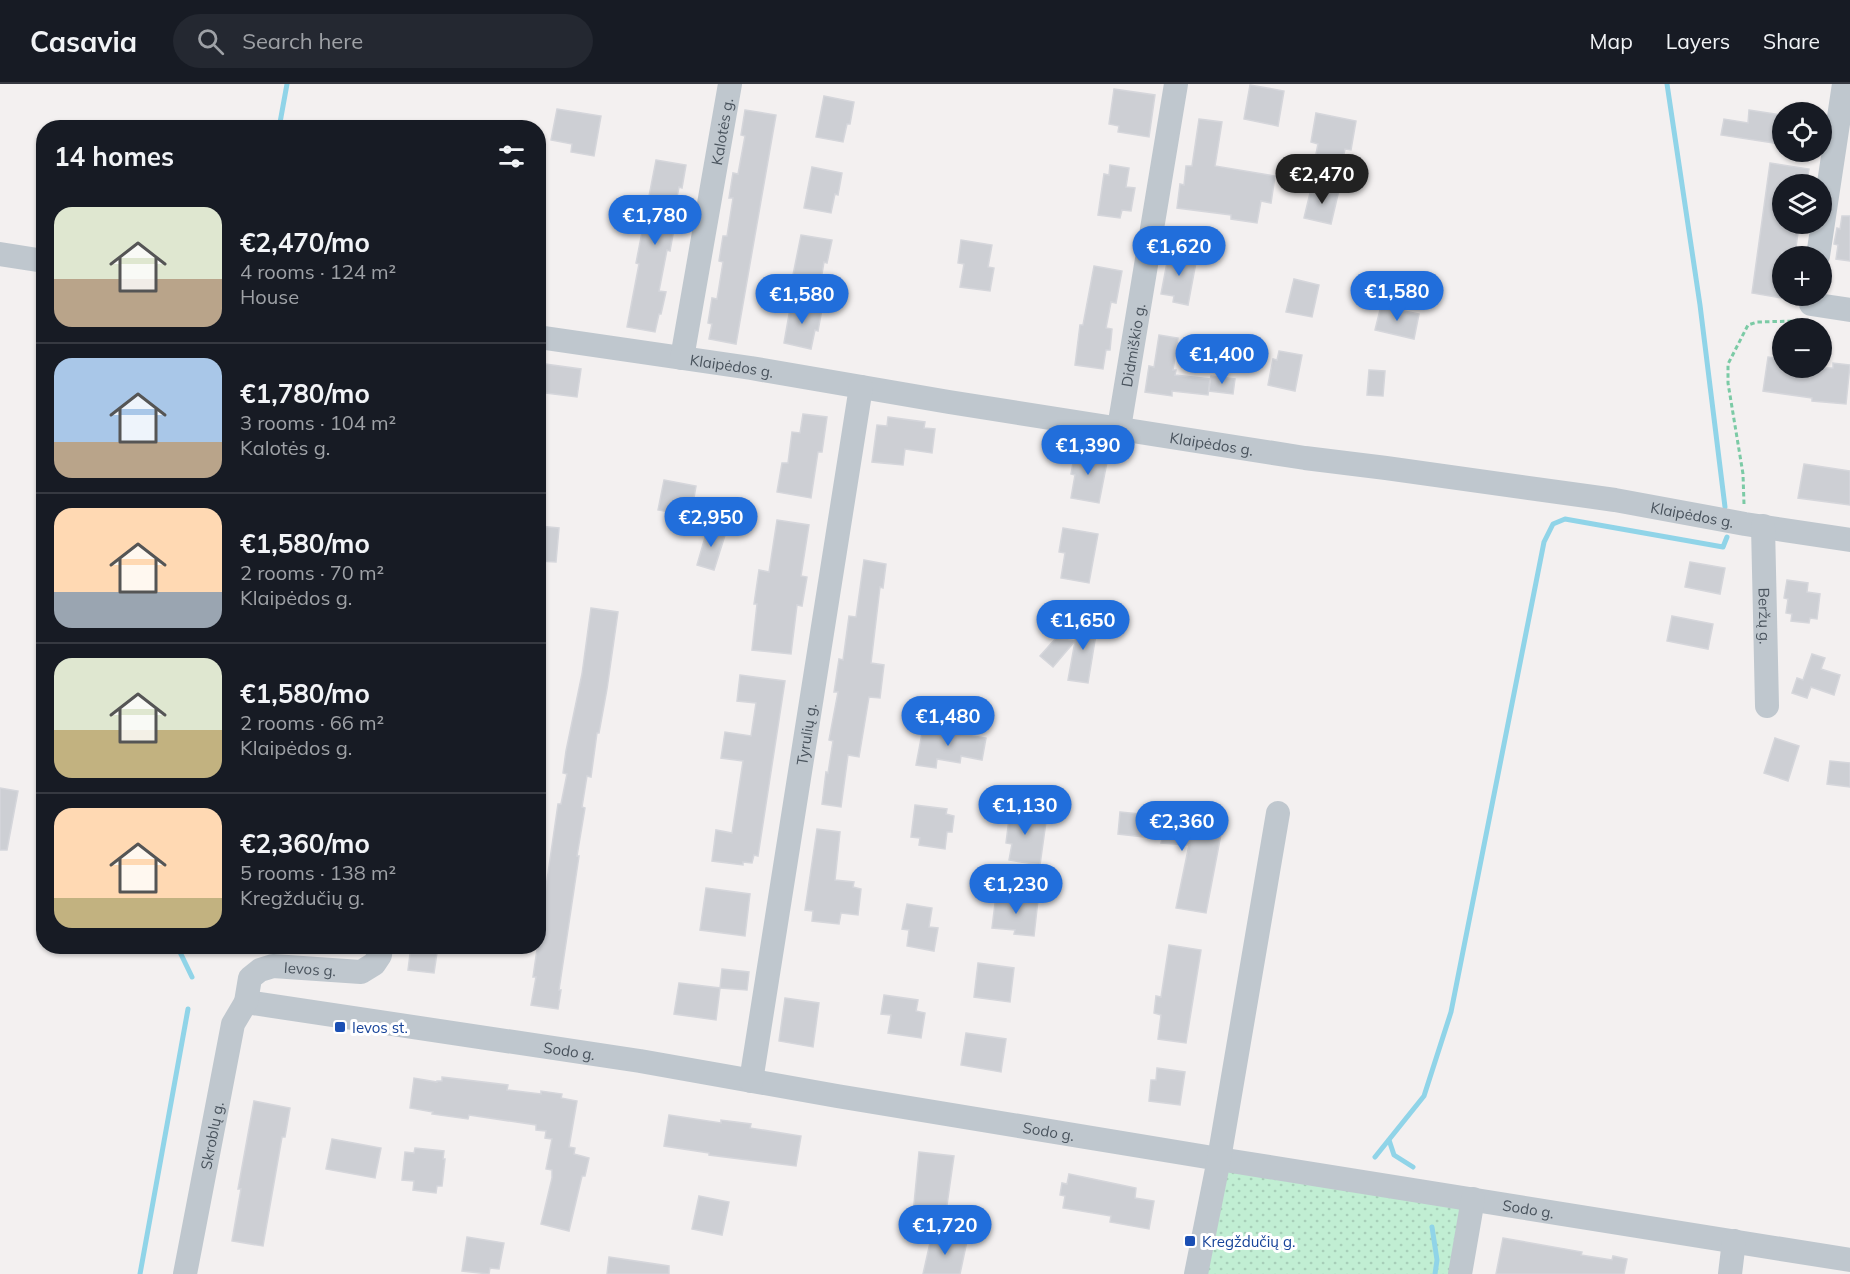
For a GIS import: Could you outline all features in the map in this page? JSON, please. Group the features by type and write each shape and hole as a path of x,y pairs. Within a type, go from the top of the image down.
{"street":[{"name":"Kalotės g.","path":"682,358 730,84"},
{"name":"Didmiškio g.","path":"1119,429 1176,84"},
{"path":"1820,246 1844,84"},
{"path":"0,254 36,260"},
{"path":"1832,305 1850,310"},
{"name":"Klaipėdos g.","path":"546,338 1335,463 1548,490 1850,540"},
{"name":"Tyrulių g.","path":"751,1081 861,387"},
{"name":"Beržų g.","path":"1754,525 1767,706"},
{"path":"1196,1274 1219,1159 1278,813"},
{"name":"Ievos g.","path":"246,1002 250,978 260,970 273,966 291,966 361,972 374,964 380,954"},
{"name":"Sodo g.","path":"246,1002 525,1043 1219,1159 1850,1260"},
{"name":"Skroblų g.","path":"185,1274 233,1024 246,1002"},
{"path":"1461,1274 1473,1199"},
{"path":"1730,1274 1734,1241"}],"path":[{"path":"1754,525 1728,383 1728,364 1748,325 1757,322 1797,321 1807,306"}],"green space":[{"path":"1219,1159 1473,1199 1460,1274 1196,1274"}],"building":[{"path":"1250,85 1284,91 1278,126 1244,119"},
{"path":"1114,89 1155,95 1149,137 1118,132 1119,126 1109,124"},
{"path":"824,96 854,102 850,124 847,124 843,142 816,137"},
{"path":"557,109 601,116 594,156 571,152 572,144 551,140"},
{"path":"745,110 776,115 736,344 709,339 712,324 708,323 712,298 717,299 723,262 719,261 723,236 727,236 733,198 729,198 733,173 738,174 745,136 741,135"},
{"path":"1749,110 1772,113 1772,143 1721,135 1724,119 1748,123"},
{"path":"1316,113 1356,121 1351,150 1345,149 1342,164 1315,159 1318,144 1311,142"},
{"path":"1199,119 1222,122 1215,166 1275,176 1271,203 1261,201 1257,223 1231,219 1231,215 1177,208 1180,184 1184,185 1186,166 1192,166"},
{"path":"656,160 686,165 671,228 674,229 670,251 667,250 659,291 666,292 655,332 627,327 639,264 636,263"},
{"path":"1770,163 1809,169 1808,174 1772,174 1772,234 1798,234 1796,246 1772,246 1772,296 1752,293"},
{"path":"1110,165 1129,168 1126,187 1135,188 1131,211 1122,210 1120,218 1098,215 1104,174 1109,175"},
{"path":"812,167 842,173 838,195 835,194 831,213 804,208"},
{"path":"1315,185 1339,190 1331,224 1304,218 1310,193 1313,194"},
{"path":"1842,216 1850,216 1850,261 1836,259 1838,245 1834,244"},
{"path":"801,235 832,240 827,263 824,262 821,280 793,275"},
{"path":"961,240 992,245 988,267 994,268 990,291 960,287 964,264 958,263"},
{"path":"1169,252 1197,257 1188,305 1173,302 1174,296 1161,294"},
{"path":"1094,266 1122,271 1116,303 1111,302 1106,328 1112,329 1110,350 1106,350 1103,369 1075,365 1080,325 1083,325"},
{"path":"1294,279 1319,285 1312,317 1286,312"},
{"path":"791,303 822,309 818,331 815,330 811,349 784,343"},
{"path":"1381,306 1419,314 1414,339 1375,330"},
{"path":"1159,335 1178,338 1173,370 1176,370 1175,375 1210,379 1208,395 1172,391 1172,396 1145,392 1149,366 1154,367"},
{"path":"1279,351 1302,355 1295,391 1268,385 1273,359 1277,360"},
{"path":"1768,357 1772,358 1772,378 1832,378 1833,363 1850,365 1846,404 1812,401 1812,398 1763,391"},
{"path":"546,364 581,369 577,397 546,393"},
{"path":"1369,370 1385,371 1383,396 1367,395"},
{"path":"1211,376 1235,379 1233,394 1209,391"},
{"path":"803,414 827,417 822,452 818,452 811,498 777,492 782,463 788,463 792,432 800,433"},
{"path":"888,417 925,422 924,428 935,429 932,453 905,449 903,465 872,462 877,425 887,426"},
{"path":"1075,451 1108,457 1099,503 1071,498 1075,475 1071,474"},
{"path":"1804,464 1850,471 1850,505 1798,498"},
{"path":"664,480 696,486 692,509 682,507 680,514 658,510"},
{"path":"777,520 809,525 801,576 807,577 802,606 797,605 791,654 752,650 757,604 754,604 759,570 769,572"},
{"path":"546,527 559,528 556,562 546,561"},
{"path":"708,527 726,532 714,570 697,565"},
{"path":"1063,528 1098,534 1089,583 1061,578 1065,553 1059,552"},
{"path":"864,560 886,564 883,588 880,587 871,663 884,665 880,698 869,697 859,757 848,755 841,807 822,804 833,741 829,740 838,692 834,692 839,659 843,660 849,616 856,617"},
{"path":"1690,562 1725,568 1720,594 1685,587"},
{"path":"1787,580 1808,583 1807,592 1820,594 1817,619 1810,618 1809,623 1791,621 1792,614 1786,613 1788,599 1784,598"},
{"path":"591,608 618,612 591,777 587,776 582,807 585,808 558,1009 531,1005 536,977 533,977 536,954 546,954 546,887 558,804 561,804 567,774 563,773 566,751 582,674"},
{"path":"1672,616 1713,624 1708,649 1667,641"},
{"path":"1079,619 1098,622 1088,683 1068,680"},
{"path":"1056,638 1075,641 1053,667 1040,656"},
{"path":"1812,654 1825,658 1821,669 1840,675 1834,695 1811,687 1807,698 1792,693 1797,678 1803,680"},
{"path":"740,675 785,681 758,856 754,855 752,863 743,862 743,865 712,861 716,830 732,833 743,761 721,758 725,732 751,736 756,703 737,701"},
{"path":"923,728 986,738 982,760 961,756 960,763 937,759 936,768 916,765"},
{"path":"1775,738 1799,746 1788,781 1764,773"},
{"path":"1830,761 1850,763 1850,787 1827,784"},
{"path":"0,788 18,791 7,850 0,850"},
{"path":"1011,803 1030,805 1028,820 1046,822 1040,865 1009,860 1012,844 1006,843"},
{"path":"915,805 947,809 946,814 954,816 952,832 947,832 945,849 919,845 920,838 911,837"},
{"path":"1120,812 1190,819 1189,824 1222,829 1206,913 1176,908 1189,845 1161,843 1162,839 1118,834"},
{"path":"817,829 840,832 835,880 854,882 853,887 861,889 858,915 841,913 839,924 812,921 813,911 805,910"},
{"path":"706,888 750,894 745,936 700,930"},
{"path":"996,895 1038,900 1034,936 1014,934 1015,930 992,928"},
{"path":"907,904 932,908 929,927 938,928 934,951 907,946 909,930 902,929"},
{"path":"1169,945 1201,950 1186,1043 1158,1039 1161,1015 1154,1013 1156,996 1161,997"},
{"path":"410,954 437,954 434,973 408,970"},
{"path":"978,963 1014,968 1010,1002 974,997"},
{"path":"722,969 749,972 747,990 720,988"},
{"path":"679,983 720,988 716,1020 674,1014"},
{"path":"884,995 918,1000 916,1011 925,1013 921,1038 888,1033 891,1015 881,1014"},
{"path":"785,998 819,1003 813,1047 779,1041"},
{"path":"966,1033 1006,1039 1001,1072 961,1065"},
{"path":"1157,1068 1185,1072 1180,1105 1149,1101 1151,1080 1156,1080"},
{"path":"442,1077 508,1085 507,1090 562,1094 561,1098 577,1101 569,1147 575,1148 574,1154 589,1158 585,1176 582,1176 569,1231 541,1224 552,1178 552,1170 546,1169 552,1139 545,1138 546,1131 536,1130 536,1125 469,1115 468,1119 410,1108 414,1078 437,1082 442,1081"},
{"path":"254,1101 290,1108 285,1137 282,1137 263,1246 232,1241 241,1189 238,1189"},
{"path":"669,1115 721,1123 721,1120 751,1124 750,1128 801,1136 796,1166 709,1155 709,1153 664,1146"},
{"path":"332,1139 381,1148 375,1178 326,1169"},
{"path":"415,1148 444,1151 442,1186 437,1186 436,1193 413,1190 414,1181 402,1180 405,1152 414,1153"},
{"path":"919,1152 954,1156 945,1219 913,1214"},
{"path":"1069,1174 1136,1188 1135,1198 1154,1201 1149,1229 1110,1222 1111,1216 1063,1208 1065,1196 1060,1195 1062,1183 1067,1184"},
{"path":"699,1196 729,1202 722,1235 692,1229"},
{"path":"932,1234 967,1241 960,1274 923,1274"},
{"path":"467,1237 504,1243 499,1269 490,1268 489,1274 462,1271"},
{"path":"1503,1238 1582,1252 1581,1255 1612,1260 1613,1256 1627,1259 1624,1274 1496,1274"},
{"path":"609,1257 669,1266 669,1274 607,1274"}],"waterway":[{"path":"280,120 287,84"},
{"path":"1667,84 1700,305 1725,507"},
{"path":"1375,1157 1424,1096 1451,1012 1544,542 1553,524 1565,519 1723,547 1727,537"},
{"path":"181,954 192,977"},
{"path":"140,1274 188,1009"},
{"path":"1389,1140 1394,1155 1413,1167"},
{"path":"1432,1227 1437,1260 1435,1274"}],"place":[{"name":"Ievos st.","path":"340,1027"},
{"name":"Kregždučių g.","path":"1190,1241"}]}
